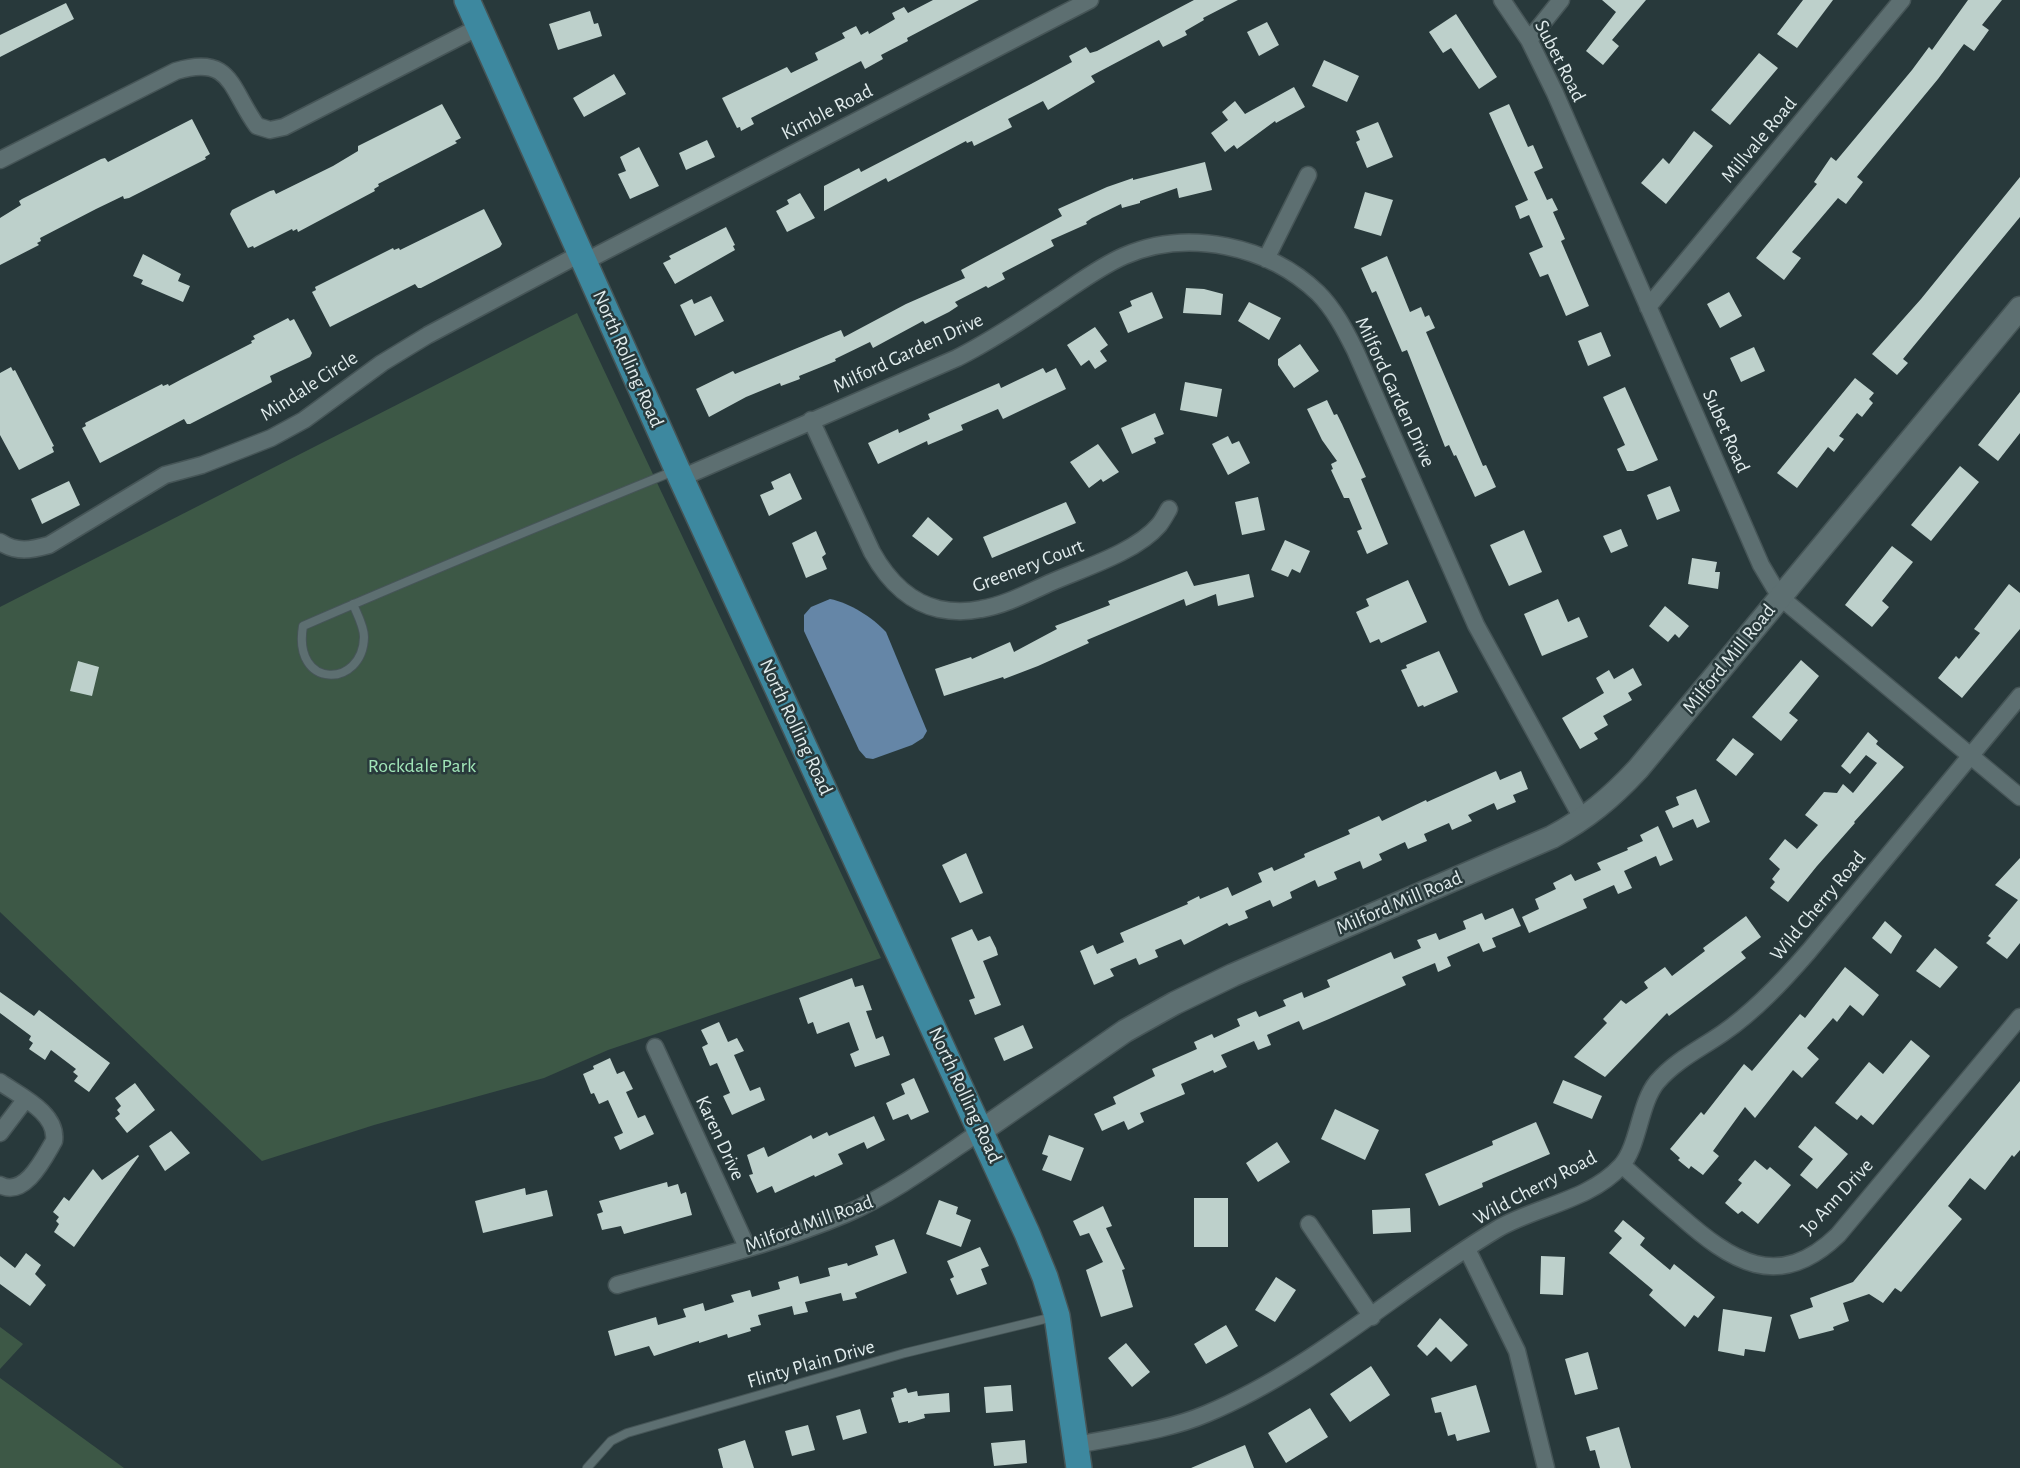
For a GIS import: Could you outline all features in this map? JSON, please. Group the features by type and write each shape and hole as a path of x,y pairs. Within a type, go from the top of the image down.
{"main road":[{"name":"North Rolling Road","path":"467,0 680,474 1027,1232 1045,1277 1057,1316 1078,1456"},
{"name":"Milford Mill Road","path":"981,1130 1125,1031 1175,1003 1232,975 1552,836 1583,820 1613,796 1638,769 2020,308"}],"street":[{"name":"Kimble Road","path":"582,258 1090,0"},
{"name":"Subet Road","path":"1502,0 1528,40 1555,93 1761,565 1780,597 2020,797"},
{"path":"1528,40 1562,0"},
{"name":"Millvale Road","path":"1648,307 1902,0"},
{"path":"0,160 176,71 196,65 212,67 226,76 257,126 270,130 284,127 479,27"},
{"path":"1266,259 1308,175"},
{"name":"Milford Garden Drive","path":"680,474 957,358 993,339 1098,270 1125,255 1153,246 1207,243 1232,248 1266,259 1295,275 1319,294 1339,320 1355,350 1476,625 1583,820"},
{"name":"Mindale Circle","path":"0,542 14,550 31,550 49,545 165,475 202,466 271,438 304,420 382,363 428,335 582,258"},
{"name":"Greenery Court","path":"811,420 883,572 896,586 915,599 938,609 960,612 982,609 1007,601 1122,551 1143,539 1159,525 1169,508"},
{"name":"Wild Cherry Road","path":"1078,1456 1211,1412 1267,1384 1372,1316 1467,1249 1502,1227 1586,1190 1622,1165 1656,1084 1675,1064 1695,1048 1722,1034 1748,1014 1781,982 1809,952 2020,696"},
{"name":"Jo Ann Drive","path":"1622,1165 1712,1244 1731,1256 1754,1265 1779,1265 1804,1259 1823,1249 1838,1235 2020,1018"},
{"name":"Karen Drive","path":"655,1048 747,1247"},
{"path":"0,1082 47,1116 53,1125 54,1141 26,1181 12,1188 0,1185"},
{"path":"0,1133 26,1100"},
{"name":"Milford Mill Road","path":"617,1285 747,1247 845,1214 881,1197 981,1130"},
{"path":"1309,1224 1372,1316"},
{"path":"1467,1249 1517,1350 1546,1468"}],"lane":[{"path":"353,604 364,636 362,650 356,661 345,672 329,676 318,672 310,666 302,653 300,639 303,626 353,604 680,474"},
{"name":"Flinty Plain Drive","path":"587,1468 611,1441 627,1433 905,1353 1057,1316"}],"green space":[{"name":"Rockdale Park","path":"577,313 881,958 608,1050 544,1078 374,1125 262,1161 0,912 0,607"},
{"path":"0,1327 23,1344 0,1369"},
{"path":"0,1378 124,1468 0,1468"}],"water":[{"path":"830,599 860,611 886,632 927,731 923,738 912,745 873,759 866,758 859,750 804,631 804,615 811,607"}],"building":[{"path":"933,0 979,0 907,38 908,41 881,55 883,59 865,69 861,61 751,118 754,124 741,131 740,127 737,128 722,98 787,67 791,73 818,60 815,53 845,38 842,33 856,26 861,35 868,31 869,34 895,19 892,13 904,7 908,13"},
{"path":"1194,0 1238,0 1203,18 1204,20 1185,31 1187,35 1163,47 1159,40 1091,76 1095,82 1048,110 1043,101 1008,119 1012,127 974,146 972,141 967,143 966,141 888,182 886,178 824,211 824,186 859,168 861,172 1031,84 1072,62 1069,56 1086,47 1090,53 1097,51"},
{"path":"1602,0 1646,0 1612,40 1619,46 1603,65 1586,51 1616,12"},
{"path":"1803,0 1833,0 1797,48 1777,34"},
{"path":"1968,0 2002,0 1982,25 1989,30 1974,51 1964,44 1938,79 1857,177 1863,182 1846,204 1838,198 1792,252 1801,258 1784,280 1756,258 1817,184 1814,182 1831,157 1836,161 1929,47 1932,50"},
{"path":"66,3 74,19 0,57 0,35"},
{"path":"590,11 594,24 598,23 602,36 558,50 549,24"},
{"path":"1456,14 1497,77 1479,89 1451,48 1443,53 1429,32"},
{"path":"1267,22 1279,45 1259,56 1247,32"},
{"path":"1759,53 1778,68 1730,125 1711,110"},
{"path":"1324,60 1359,76 1347,102 1312,86"},
{"path":"614,74 626,94 584,117 573,98"},
{"path":"1294,87 1305,107 1276,123 1275,121 1237,149 1234,145 1225,152 1211,133 1228,120 1222,112 1235,101 1245,114"},
{"path":"442,104 461,138 455,141 457,143 378,184 379,186 374,189 375,191 298,232 297,229 293,231 292,229 254,248 253,246 248,248 230,214 232,210 270,191 274,190 276,194 333,166 358,151 358,146"},
{"path":"1509,104 1528,147 1533,145 1543,168 1534,172 1547,200 1552,198 1558,210 1553,212 1565,239 1561,241 1589,306 1566,316 1548,274 1540,277 1529,253 1543,247 1529,215 1520,219 1515,206 1528,200 1489,113"},
{"path":"192,119 210,154 205,157 206,159 129,198 124,199 123,196 96,209 40,238 41,241 37,243 39,245 0,265 0,218 21,205 19,201 101,159 105,158 108,162"},
{"path":"1378,122 1393,157 1367,168 1356,142 1360,140 1356,131"},
{"path":"1694,131 1713,146 1666,204 1641,183 1663,158 1669,164"},
{"path":"707,140 715,157 686,170 679,153"},
{"path":"639,147 659,186 630,199 618,174 626,171 620,157"},
{"path":"1205,162 1212,190 1179,198 1177,188 1140,201 1140,203 1122,208 1121,204 1092,218 1086,222 1087,224 1051,240 1054,246 1002,273 1005,279 988,288 986,286 955,302 958,306 949,312 925,324 923,321 873,348 870,342 835,359 836,361 799,376 800,379 781,386 780,383 746,397 709,417 696,389 733,371 735,374 841,330 844,337 906,304 965,278 961,270 1062,216 1058,209 1107,187 1133,178 1133,180"},
{"path":"2020,177 2020,217 1903,359 1908,363 1897,375 1872,354 1921,299"},
{"path":"1365,192 1393,200 1381,236 1354,228"},
{"path":"800,193 815,218 787,232 776,211 789,204 787,200"},
{"path":"484,209 502,244 500,247 421,288 418,288 415,284 330,327 312,292 316,290 315,287 393,248 394,250 399,248 400,250"},
{"path":"726,227 735,245 733,246 735,250 675,284 663,263 671,259 669,256"},
{"path":"143,254 181,274 178,281 190,286 183,302 141,284 143,280 133,276"},
{"path":"1387,256 1410,312 1421,307 1425,317 1429,315 1435,328 1426,332 1483,466 1486,465 1496,487 1475,497 1456,455 1454,456 1449,445 1445,447 1407,350 1402,352 1376,291 1372,293 1361,268"},
{"path":"1186,288 1204,289 1223,294 1221,315 1183,313"},
{"path":"1152,292 1163,318 1128,333 1119,312 1132,306 1130,301"},
{"path":"1729,292 1742,316 1720,328 1707,304"},
{"path":"711,296 724,321 695,336 680,305 692,299 694,304"},
{"path":"1249,302 1281,318 1269,340 1238,321"},
{"path":"288,318 290,321 294,319 312,353 310,357 270,376 272,382 190,424 187,424 184,419 100,463 82,428 86,426 85,423 162,384 163,386 168,384 169,386 252,343 251,341 255,339 253,336"},
{"path":"1095,327 1108,345 1100,351 1107,361 1095,369 1089,360 1081,366 1067,345"},
{"path":"1601,332 1611,356 1588,366 1578,341"},
{"path":"1300,344 1319,371 1294,388 1278,365 1278,359"},
{"path":"1754,347 1765,371 1741,382 1730,358"},
{"path":"11,367 13,371 15,370 54,446 52,447 54,452 19,470 0,435 0,373"},
{"path":"1043,368 1046,373 1056,368 1066,389 1003,419 998,409 961,425 963,430 928,445 927,441 878,464 868,443 898,429 899,433 930,419 928,414 999,383 1001,388"},
{"path":"1855,378 1874,393 1869,399 1873,403 1862,417 1857,413 1839,436 1844,439 1834,452 1828,447 1797,488 1777,473"},
{"path":"1185,382 1222,389 1217,417 1180,410"},
{"path":"1625,387 1658,460 1633,471 1627,471 1617,449 1625,445 1603,397"},
{"path":"2020,392 2020,433 1998,461 1978,445"},
{"path":"1327,400 1334,415 1337,414 1366,477 1361,479 1388,544 1367,554 1357,531 1362,529 1349,498 1344,498 1331,470 1333,469 1331,464 1337,461 1322,440 1307,409"},
{"path":"1155,413 1164,434 1154,438 1156,443 1132,454 1121,428"},
{"path":"1228,436 1232,444 1239,441 1250,463 1228,475 1212,444"},
{"path":"1098,444 1119,472 1103,482 1101,479 1089,488 1070,462"},
{"path":"1960,466 1979,482 1931,541 1911,525"},
{"path":"790,473 802,499 769,516 760,495 774,489 771,482"},
{"path":"69,481 80,505 42,524 31,499"},
{"path":"1670,486 1680,511 1657,520 1647,495"},
{"path":"1258,497 1265,530 1242,535 1235,502"},
{"path":"1066,502 1076,523 992,558 983,537"},
{"path":"928,517 953,539 938,556 912,536"},
{"path":"1621,529 1628,546 1611,553 1603,536"},
{"path":"1524,530 1542,572 1509,586 1490,545"},
{"path":"816,531 826,554 822,557 827,569 806,578 792,543"},
{"path":"1285,540 1310,551 1300,573 1292,569 1288,577 1271,570"},
{"path":"1892,546 1913,562 1882,601 1889,607 1872,627 1845,605"},
{"path":"1692,558 1717,562 1715,572 1720,572 1718,589 1688,584"},
{"path":"1187,571 1194,586 1249,574 1254,597 1218,606 1216,594 1186,606 1184,599 1087,640 1089,643 1038,666 1004,679 1003,677 944,696 935,669 971,657 972,659 1010,642 1014,652 1057,629 1055,626 1110,605 1108,601"},
{"path":"1408,580 1427,622 1381,643 1379,639 1370,643 1356,612 1369,606 1366,599"},
{"path":"2009,584 2020,593 2020,629 1962,698 1938,678 1956,656 1959,659 1980,633 1974,629"},
{"path":"1558,599 1568,622 1579,617 1588,637 1542,656 1524,614"},
{"path":"1665,606 1689,626 1679,638 1675,634 1668,642 1649,626"},
{"path":"1439,651 1458,692 1424,707 1423,705 1418,707 1401,670 1407,668 1406,665"},
{"path":"1801,660 1819,676 1789,713 1798,720 1781,741 1752,717"},
{"path":"78,661 99,667 92,696 70,691"},
{"path":"1633,668 1642,685 1628,693 1632,700 1603,716 1608,725 1594,733 1598,739 1580,749 1562,718 1604,693 1596,678 1609,670 1614,679"},
{"path":"1868,732 1878,741 1876,744 1904,767 1854,822 1788,902 1770,888 1775,882 1772,879 1780,869 1769,859 1785,839 1797,849 1818,825 1805,815 1824,792 1837,793 1843,784 1853,793 1877,763 1866,755 1850,774 1841,766"},
{"path":"1733,738 1754,754 1736,776 1716,760"},
{"path":"1496,771 1500,780 1521,771 1528,789 1513,795 1516,802 1497,810 1494,803 1468,815 1472,821 1452,830 1449,823 1424,834 1427,841 1408,849 1405,842 1379,854 1382,860 1363,869 1360,861 1334,872 1337,879 1318,887 1315,880 1290,892 1292,898 1273,907 1270,900 1245,911 1248,918 1229,926 1227,923 1184,945 1181,939 1155,950 1158,957 1139,965 1136,958 1110,969 1114,976 1094,985 1080,951 1093,945 1097,954 1124,942 1120,933 1188,904 1187,902 1199,896 1200,899 1228,887 1232,896 1262,882 1258,873 1272,867 1274,871 1305,857 1304,854 1350,834 1348,830 1379,816 1382,821 1426,800 1427,802"},
{"path":"1696,789 1710,822 1697,828 1693,819 1673,828 1665,811 1679,805 1676,797"},
{"path":"1658,826 1673,860 1660,866 1656,856 1624,871 1632,888 1618,894 1614,885 1583,899 1587,908 1529,933 1522,917 1539,909 1535,899 1556,889 1553,883 1571,874 1575,881 1601,870 1597,863 1628,850 1627,848 1643,841 1640,835"},
{"path":"966,853 983,893 960,903 942,865"},
{"path":"2020,858 2020,943 2007,959 1986,943 1991,938 1988,936 2018,900 1995,885"},
{"path":"1513,908 1521,926 1492,938 1496,947 1483,952 1479,943 1447,957 1451,966 1438,972 1435,963 1402,977 1406,985 1329,1019 1303,1030 1299,1021 1267,1035 1271,1045 1258,1050 1254,1041 1221,1055 1227,1067 1214,1073 1213,1070 1181,1084 1185,1094 1140,1113 1144,1122 1128,1130 1124,1121 1102,1131 1094,1114 1116,1104 1113,1097 1155,1076 1152,1069 1197,1049 1194,1042 1212,1034 1214,1038 1240,1026 1237,1019 1256,1011 1259,1017 1286,1006 1283,1000 1302,992 1304,998 1330,987 1327,980 1391,952 1394,959 1421,948 1417,940 1436,933 1439,940 1466,929 1463,921 1482,913 1485,920"},
{"path":"1746,916 1761,937 1741,952 1746,958 1669,1016 1667,1013 1605,1077 1574,1057 1607,1023 1603,1019 1621,1000 1626,1004 1648,988 1644,982 1665,967 1672,976 1705,951 1703,948"},
{"path":"1885,921 1902,936 1891,954 1872,938"},
{"path":"972,929 978,941 990,936 996,948 998,955 983,961 1001,1005 975,1015 969,1000 975,998 951,938"},
{"path":"1935,948 1958,967 1940,988 1916,971"},
{"path":"1845,967 1879,995 1863,1016 1850,1005 1837,1022 1833,1018 1807,1048 1819,1059 1802,1078 1793,1070 1755,1118 1745,1107 1713,1151 1719,1156 1703,1175 1691,1166 1689,1169 1678,1160 1680,1158 1670,1149 1701,1112 1704,1115 1744,1064 1752,1071 1800,1014 1805,1018"},
{"path":"852,978 855,987 863,985 872,1010 866,1011 876,1039 883,1036 890,1055 855,1067 850,1054 859,1050 849,1022 817,1034 813,1022 808,1024 799,998"},
{"path":"0,992 34,1016 39,1010 110,1063 89,1092 74,1081 78,1076 73,1072 76,1069 51,1050 45,1060 29,1049 33,1043 29,1040 31,1036 0,1013"},
{"path":"719,1022 728,1042 737,1038 744,1051 734,1055 750,1091 760,1087 765,1100 732,1115 723,1096 730,1093 717,1063 710,1066 702,1047 708,1044 701,1030"},
{"path":"1023,1025 1033,1048 1004,1061 994,1038"},
{"path":"1911,1040 1930,1056 1873,1125 1861,1115 1857,1120 1835,1103 1869,1062 1883,1074"},
{"path":"610,1058 617,1074 624,1071 633,1089 626,1092 638,1118 645,1115 654,1134 620,1150 614,1137 623,1133 608,1100 599,1104 594,1093 591,1094 583,1074 594,1069 593,1066"},
{"path":"914,1078 929,1112 911,1120 908,1114 893,1120 886,1103 905,1094 901,1084"},
{"path":"1563,1080 1602,1096 1592,1119 1553,1103"},
{"path":"2020,1081 2020,1150 2014,1157 2012,1155 1985,1190 1970,1178 1948,1206 1962,1219 1901,1292 1895,1288 1883,1303 1869,1294 1843,1303 1849,1321 1833,1327 1834,1330 1799,1339 1790,1315 1813,1307 1810,1298 1853,1282"},
{"path":"135,1083 155,1110 127,1133 115,1118 120,1114 117,1110 121,1106 115,1098"},
{"path":"1335,1109 1379,1130 1365,1160 1321,1139"},
{"path":"874,1116 885,1140 867,1149 864,1142 838,1154 843,1164 815,1177 814,1175 775,1193 772,1186 757,1193 749,1175 753,1174 747,1155 764,1147 768,1157 811,1135 813,1139 827,1132 829,1136"},
{"path":"1536,1122 1550,1154 1482,1183 1483,1187 1439,1206 1425,1174 1493,1145 1492,1141"},
{"path":"1815,1126 1848,1154 1817,1189 1800,1175 1813,1159 1798,1147"},
{"path":"171,1131 190,1153 165,1171 149,1146"},
{"path":"1049,1135 1084,1148 1071,1181 1042,1170 1048,1156 1042,1154"},
{"path":"1277,1142 1290,1162 1258,1182 1246,1163"},
{"path":"138,1155 74,1247 54,1232 59,1224 56,1221 59,1217 53,1212 64,1197 69,1201 93,1169 102,1180"},
{"path":"1755,1160 1767,1170 1770,1167 1791,1185 1758,1224 1742,1211 1738,1214 1725,1203 1742,1183 1738,1180"},
{"path":"667,1182 668,1187 678,1184 681,1194 686,1192 692,1215 624,1234 621,1226 602,1230 597,1214 603,1212 599,1201"},
{"path":"525,1188 526,1195 547,1190 553,1216 483,1233 475,1201"},
{"path":"1194,1198 1228,1198 1228,1247 1194,1247"},
{"path":"939,1200 958,1207 956,1214 971,1220 961,1247 926,1234"},
{"path":"1103,1206 1112,1226 1106,1228 1125,1269 1122,1270 1133,1307 1101,1317 1086,1270 1103,1262 1089,1233 1080,1236 1073,1221"},
{"path":"1410,1208 1411,1232 1373,1234 1372,1210"},
{"path":"1623,1220 1645,1238 1640,1245 1670,1270 1674,1264 1715,1297 1698,1318 1694,1315 1685,1327 1649,1295 1653,1290 1609,1253 1622,1238 1614,1231"},
{"path":"894,1239 907,1273 855,1293 857,1298 843,1301 841,1293 805,1302 808,1312 794,1315 792,1306 758,1315 761,1325 750,1328 751,1331 728,1338 727,1334 699,1343 699,1341 654,1356 649,1346 615,1356 608,1331 656,1317 658,1325 686,1317 683,1309 703,1303 705,1311 734,1302 731,1295 750,1290 752,1297 780,1289 778,1282 798,1276 800,1284 830,1276 828,1268 847,1263 848,1266 878,1255 875,1246"},
{"path":"980,1247 989,1266 981,1269 987,1284 957,1295 950,1279 954,1277 947,1261"},
{"path":"26,1253 41,1265 35,1274 46,1285 30,1306 0,1284 0,1256 15,1268"},
{"path":"1541,1256 1565,1257 1563,1295 1540,1294"},
{"path":"1276,1277 1296,1290 1275,1322 1255,1310"},
{"path":"1723,1309 1772,1317 1765,1352 1745,1349 1744,1356 1718,1351"},
{"path":"1440,1318 1468,1345 1451,1362 1436,1347 1427,1356 1417,1346"},
{"path":"1226,1325 1238,1346 1206,1364 1194,1344"},
{"path":"1126,1343 1150,1372 1132,1387 1108,1358"},
{"path":"1588,1352 1598,1389 1575,1395 1565,1359"},
{"path":"1371,1366 1390,1395 1350,1422 1330,1394"},
{"path":"1011,1385 1013,1411 986,1413 984,1387"},
{"path":"1476,1385 1490,1432 1457,1441 1455,1434 1448,1436 1441,1412 1435,1413 1431,1398"},
{"path":"906,1388 908,1393 917,1391 918,1396 949,1393 950,1412 924,1414 925,1418 908,1423 908,1421 899,1423 891,1398 894,1397 893,1392"},
{"path":"1310,1408 1328,1437 1286,1463 1268,1433"},
{"path":"860,1409 867,1433 843,1440 836,1416"},
{"path":"808,1425 815,1450 792,1456 785,1431"},
{"path":"1619,1427 1631,1468 1600,1468 1595,1450 1590,1451 1586,1437"},
{"path":"745,1440 754,1468 723,1468 718,1449"},
{"path":"1025,1440 1027,1463 994,1466 991,1443"},
{"path":"1245,1445 1254,1468 1191,1468"}]}
